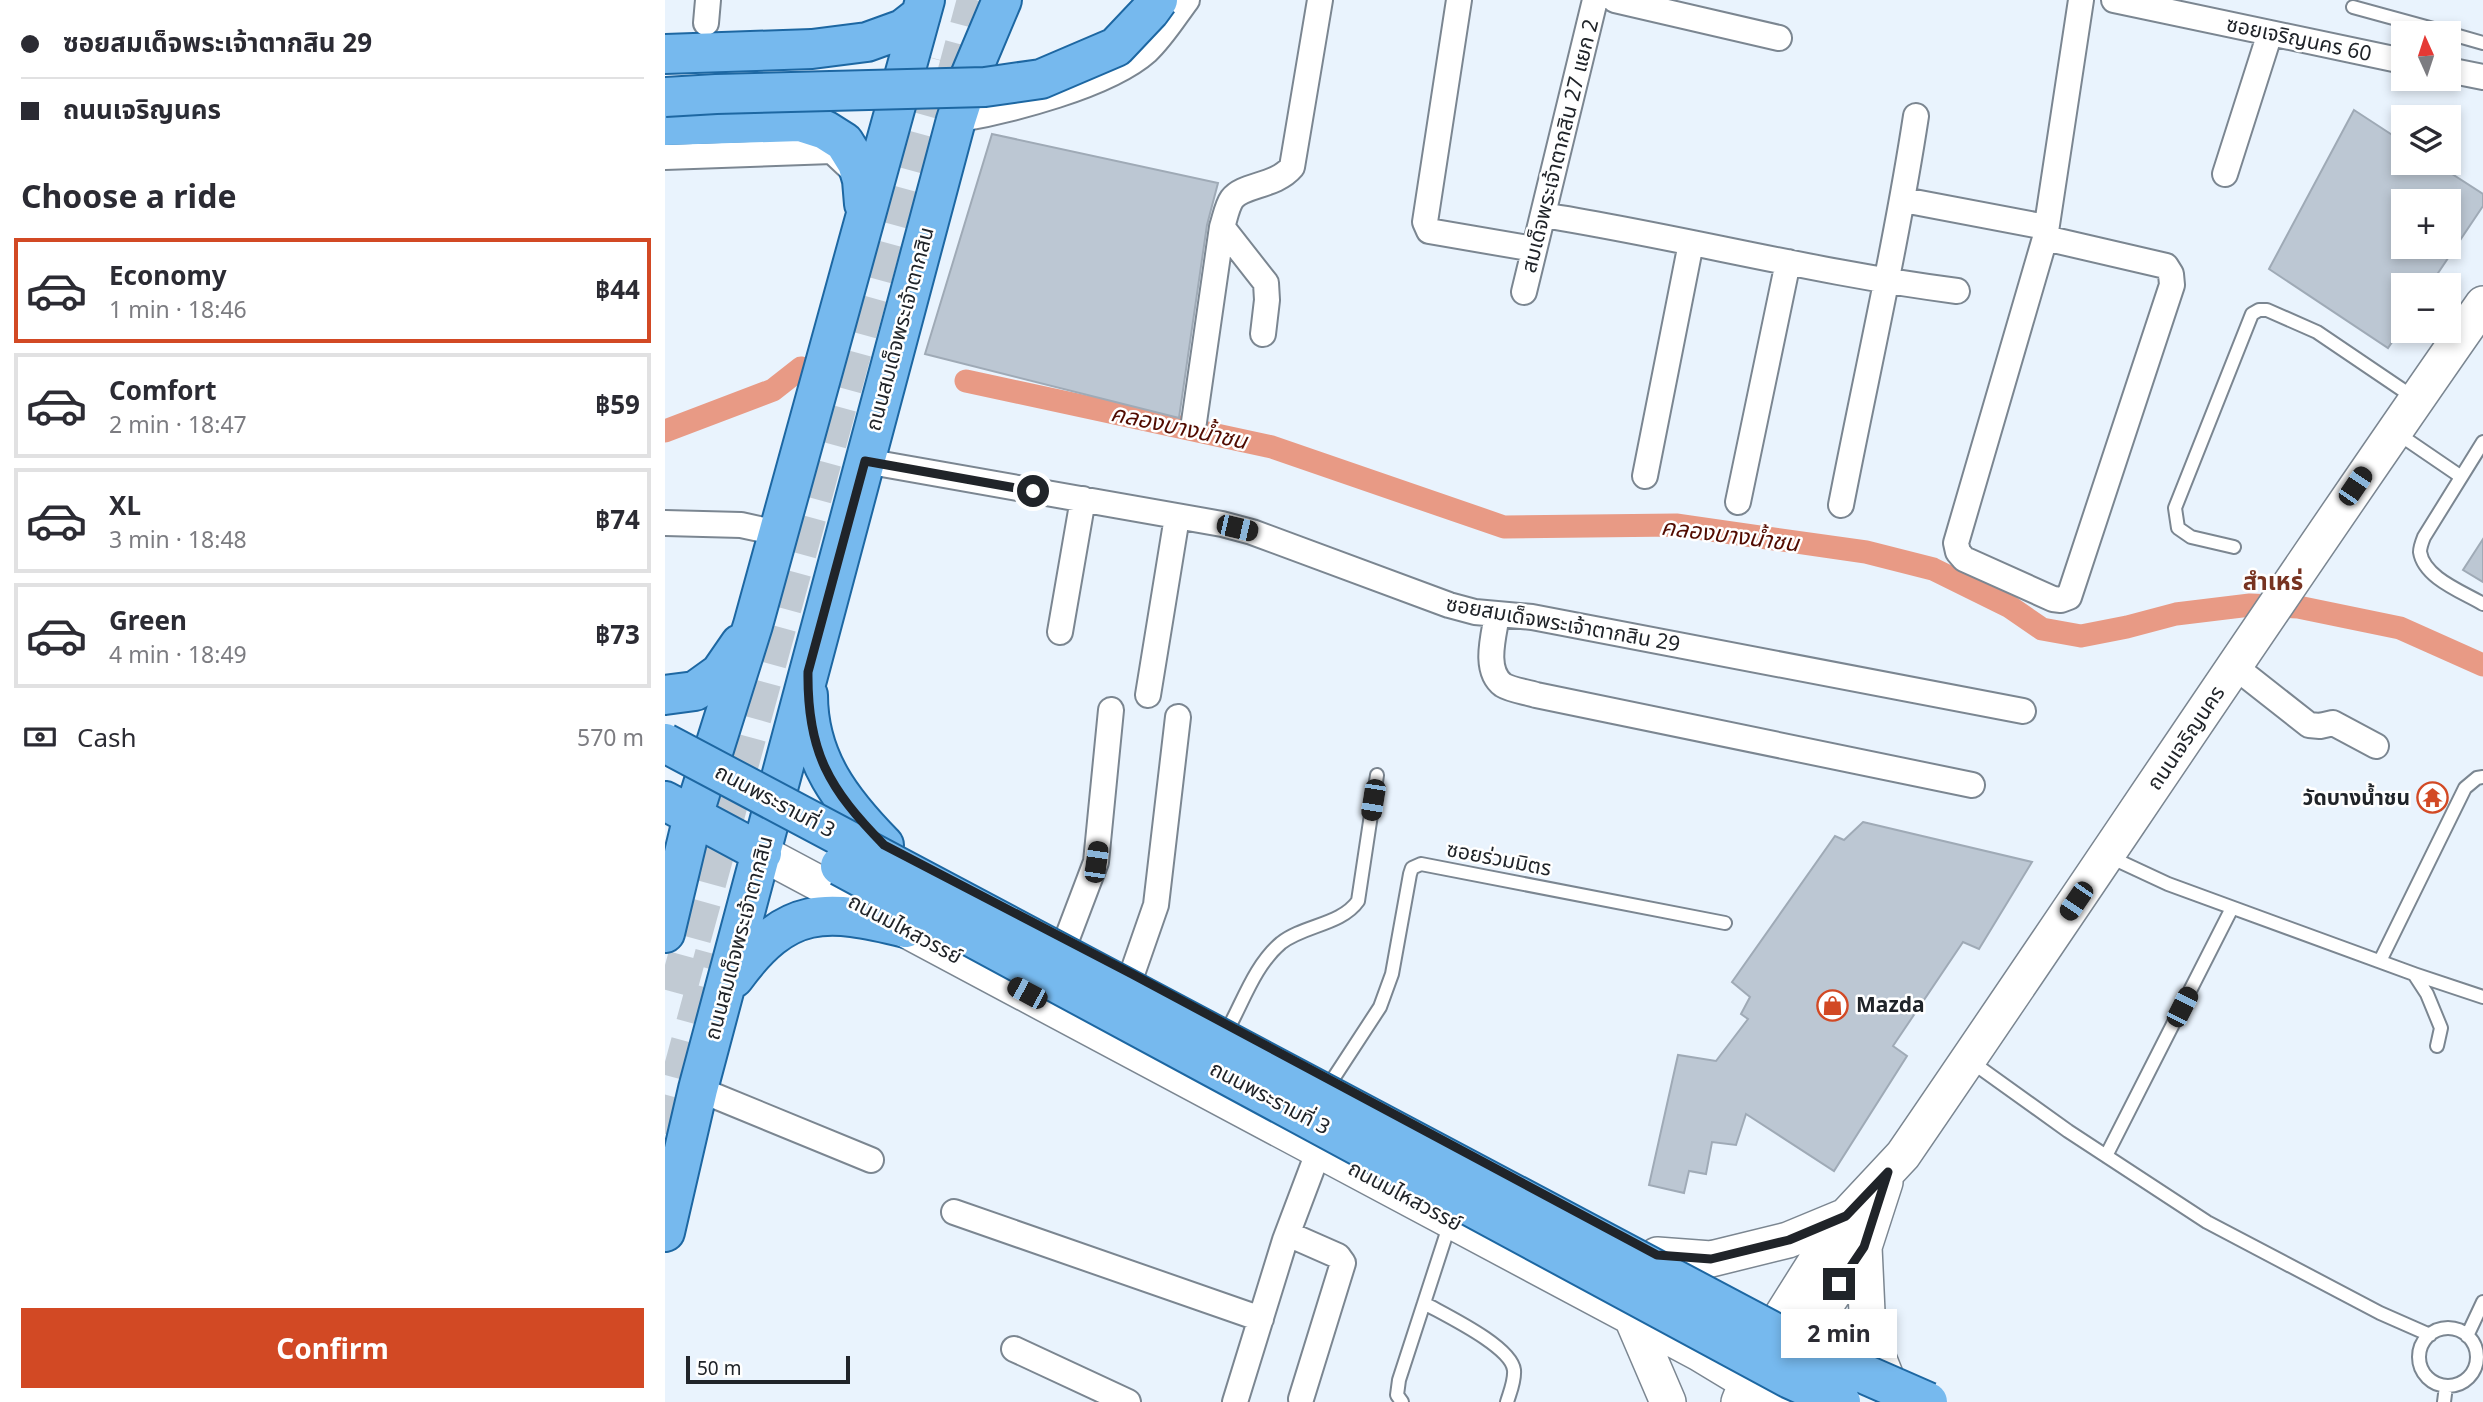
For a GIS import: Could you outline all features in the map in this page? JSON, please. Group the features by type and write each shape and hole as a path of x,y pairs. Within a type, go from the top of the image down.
{"main road":[{"name":"ถนนสมเด็จพระเจ้าตากสิน","path":"665,1232 698,1088 956,120 970,76 1002,0"},
{"path":"665,78 975,67 1033,53 1088,30 1099,25 1128,0"},
{"path":"665,97 985,87 1041,79 1116,47 1158,0"},
{"path":"665,54 812,49 867,42 903,29 923,7"},
{"path":"712,754 753,625 778,533 863,196 923,7"},
{"path":"665,126 800,122 825,130 844,142 857,163 863,196"},
{"name":"ถนนเจริญนคร","path":"1764,1397 1846,1216 1903,1156 2295,576 2483,304"},
{"path":"665,695 695,691 720,673 753,625"},
{"path":"808,672 808,703 813,732 818,754 828,777 857,817 884,845"},
{"path":"670,763 712,754"},
{"path":"670,763 712,754 779,788 1793,1329 1898,1397"},
{"path":"670,763 762,853"},
{"path":"668,923 670,763"},
{"name":"ถนนพระรามที่ 3","path":"670,763 1790,1379 1840,1402"},
{"name":"ถนนพระรามที่ 3","path":"670,763 1800,1346 1928,1402"},
{"path":"665,844 668,855 668,923"},
{"name":"ถนนมไหสวรรย์","path":"762,853 1699,1353 1764,1397"},
{"path":"726,988 751,955 772,935 795,922 821,915 858,916 906,928"},
{"name":"ถนนเจริญนคร","path":"1793,1329 1827,1303 1864,1247 1888,1172"},
{"path":"1657,1255 1711,1259 1789,1240 1846,1216"},
{"path":"1864,1247 1867,1312 1874,1347 1898,1397"},
{"path":"1632,1318 1668,1402"}],"street":[{"path":"956,120 992,114 1048,98 1114,73 1147,51 1187,0"},
{"path":"1194,422 1222,227 1232,199 1243,190 1283,178 1293,167 1320,0"},
{"path":"1459,0 1425,222 1429,231 1534,249"},
{"name":"สมเด็จพระเจ้าตากสิน 27 แยก 2","path":"1524,292 1595,0"},
{"path":"1615,0 1779,38"},
{"path":"1902,204 1909,201 2045,232 2166,266 2171,274 2172,285 2069,597 2053,599 1964,559 1955,543 2045,232 2081,0"},
{"name":"ซอยเจริญนคร 60","path":"2113,0 2391,58"},
{"path":"2225,174 2270,33"},
{"path":"2461,73 2483,78"},
{"path":"1841,505 1884,282 1902,204 1916,116"},
{"path":"665,157 832,151 863,196"},
{"path":"1542,215 1884,282 1957,292"},
{"path":"1222,227 1266,284 1263,334"},
{"path":"1645,476 1691,243"},
{"path":"1738,502 1788,262"},
{"name":"ซอยสมเด็จพระเจ้าตากสิน 29","path":"865,461 1252,531 1423,597 1475,612 1532,617 2023,711"},
{"path":"1060,632 1083,499"},
{"path":"1148,695 1177,517"},
{"path":"665,523 741,525 778,533"},
{"path":"1497,615 1491,660 1494,673 1504,685 1536,695 1972,785"},
{"path":"2239,660 2309,725 2333,723 2375,746"},
{"path":"1066,941 1096,862 1111,710"},
{"path":"1132,974 1156,905 1178,717"},
{"path":"698,1088 871,1160"},
{"path":"1235,1402 1288,1234 1319,1150"},
{"path":"954,1212 1261,1319"},
{"path":"1288,1234 1338,1256 1343,1263 1301,1399"},
{"path":"1014,1349 1128,1402"}],"lane":[{"path":"2353,7 2404,21"},
{"path":"2461,37 2483,43"},
{"path":"2234,547 2191,537 2178,528 2175,508 2252,314 2267,310 2317,332 2416,400"},
{"path":"2394,431 2460,476"},
{"path":"2483,442 2424,537 2420,550 2424,562 2433,573 2483,604"},
{"path":"1229,1027 1259,968 1281,943 1301,931 1342,916 1358,901 1377,775"},
{"path":"2380,961 2465,788 2483,776"},
{"path":"2106,855 2168,884 2414,975 2483,997"},
{"name":"ซอยร่วมมิตร","path":"1331,1082 1380,1007 1392,974 1409,874 1415,866 1421,864 1447,868 1725,923"},
{"path":"2106,1156 2232,908"},
{"path":"2414,975 2427,994 2441,1028 2437,1046"},
{"path":"1968,1060 2207,1222 2380,1313 2430,1335"},
{"path":"1402,1402 1397,1395 1399,1380 1451,1220"},
{"path":"2467,1336 2483,1302"},
{"path":"1424,1303 1502,1349 1514,1368 1507,1402"},
{"path":"2448,1329 2467,1336 2476,1350 2475,1368 2463,1381 2446,1386 2428,1379 2422,1371 2419,1352 2430,1335 2438,1330 2448,1329"},
{"path":"2444,1402 2446,1386"}],"building":[{"path":"2354,110 2391,134 2391,175 2454,175 2483,194 2483,206 2461,239 2461,189 2391,189 2391,259 2447,259 2438,273 2391,273 2391,343 2388,348 2269,269"},
{"path":"992,134 1218,183 1207,225 1179,418 925,354"},
{"path":"2483,539 2483,582 2463,570"},
{"name":"Mazda","path":"1863,822 2032,862 1979,949 1963,942 1893,1046 1907,1056 1834,1171 1746,1114 1736,1145 1712,1142 1706,1174 1689,1171 1684,1193 1649,1185 1678,1055 1716,1061 1748,1019 1741,1014 1750,997 1732,982 1835,836 1844,840"}],"waterway":[{"name":"คลองบางน้ำชน","path":"665,431 773,390 801,368"},
{"name":"คลองบางน้ำชน","path":"966,381 1272,447 1504,527 1676,525 1866,552 1933,569 2010,607 2042,629 2081,636 2176,614 2250,605 2298,607 2400,628 2483,665"}],"tunnel":[{"path":"954,82 976,0"},
{"path":"677,993 933,58"},
{"path":"665,1134 714,954"}],"place":[{"name":"วัดบางน้ำชน","path":"2433,798"},
{"name":"Mazda","path":"1833,1005"}],"district":[{"name":"สำเหร่","path":"2273,582"}],"route":[{"path":"1033,491 865,461 808,672 808,703 818,754 828,777 841,798 884,845 1132,974 1657,1255 1711,1259 1789,1240 1846,1216 1888,1172 1864,1247 1839,1284"}]}
